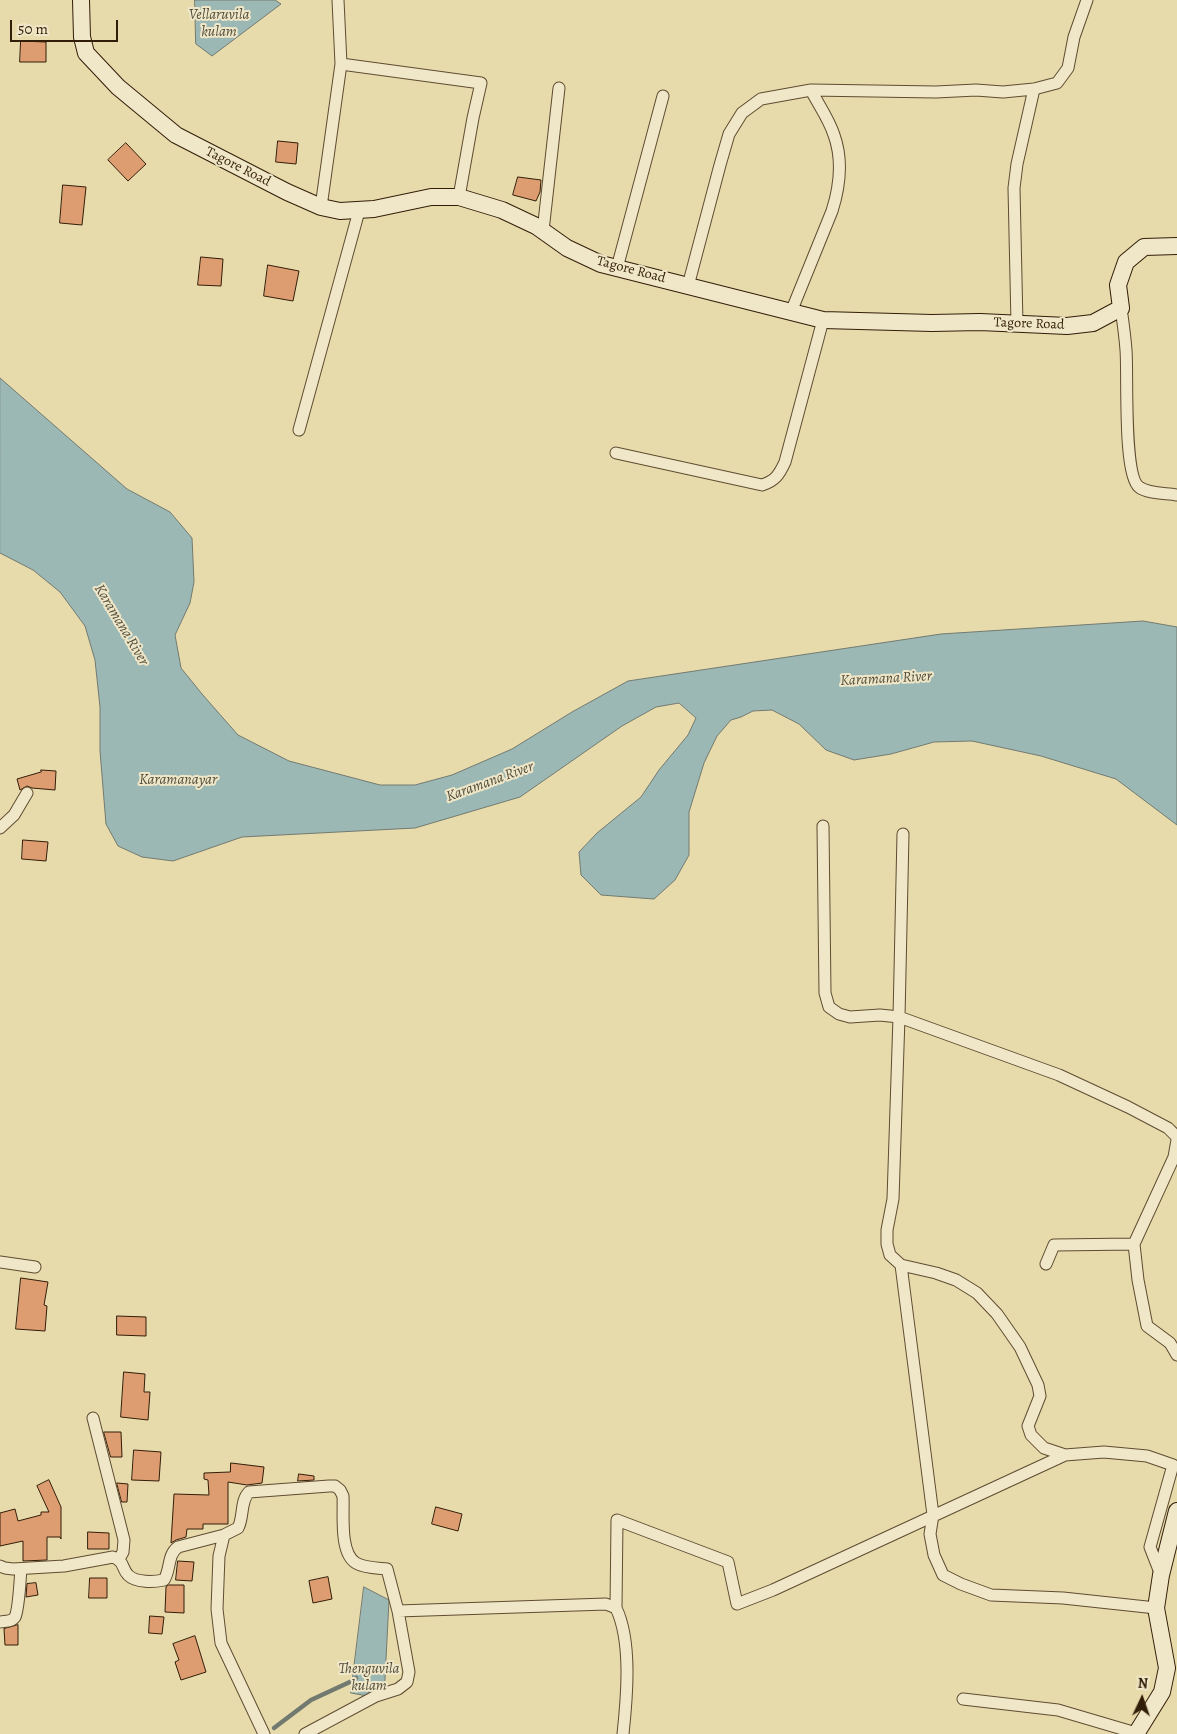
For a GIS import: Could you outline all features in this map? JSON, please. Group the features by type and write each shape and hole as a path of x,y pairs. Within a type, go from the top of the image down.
{"street":[{"name":"Tagore Road","path":"81,0 82,37 86,53 118,87 176,135 287,192 321,207 340,210 374,210 397,203 431,197 459,197 502,210 536,226 567,248 601,264 824,320 932,323 980,322 1066,326 1093,323 1122,308"},
{"path":"321,207 342,64 338,0"},
{"path":"688,286 729,134 742,113 761,99 811,90 936,92 976,90 1003,92 1034,89 1057,83 1068,68 1074,36 1087,0"},
{"path":"342,64 481,83 459,197"},
{"path":"543,231 559,88"},
{"path":"1017,324 1014,188 1017,164 1034,89"},
{"path":"791,312 832,211 837,196 840,173 839,156 834,134 811,90"},
{"path":"616,268 663,96"},
{"path":"299,430 359,210"},
{"path":"1177,246 1144,247 1126,262 1118,285 1126,349 1128,436 1131,472 1134,481 1140,488 1177,495"},
{"path":"616,453 762,485 772,482 780,474 785,462 824,320"},
{"path":"0,828 14,815 27,793"},
{"path":"823,826 825,993 829,1007 839,1014 850,1017 899,1016 1059,1075 1128,1106 1168,1128 1177,1138 1174,1156 1134,1244 1138,1280 1147,1326 1170,1343 1177,1355"},
{"path":"902,834 893,1199 887,1230 887,1244 890,1255 901,1265 956,1280 977,1292 997,1314 1020,1347 1038,1384 1040,1396 1028,1426 1031,1435 1044,1448 1065,1455"},
{"path":"1046,1264 1054,1245 1134,1244"},
{"path":"0,1262 35,1267"},
{"path":"901,1265 933,1515 930,1534 934,1555 943,1575 961,1584 992,1595 1063,1598 1156,1608"},
{"path":"93,1418 124,1540 119,1559"},
{"path":"624,1734 626,1659 621,1618 616,1608 617,1520 728,1562 737,1604 773,1590 1065,1455 1113,1452 1175,1459 1150,1547 1161,1575"},
{"path":"0,1566 21,1569 64,1566 113,1557 123,1563 128,1574 134,1579 164,1580 168,1573 170,1558 178,1548 238,1528 242,1517 245,1496 249,1492 335,1486 340,1490 342,1496 344,1543 350,1556 355,1563 387,1569 398,1612 409,1672 407,1682 398,1689 376,1696 326,1721 305,1734"},
{"path":"963,1699 1058,1710 1136,1733 1162,1692 1172,1662 1156,1608 1161,1575 1177,1510"},
{"path":"224,1534 219,1556 216,1609 221,1643 264,1734"},
{"path":"0,1622 14,1617 17,1609 21,1569"},
{"path":"398,1612 606,1604 616,1608"}],"water":[{"name":"Vellaruvila kulam","path":"195,0 275,0 281,4 212,56 196,44"},
{"name":"Karamanayar","path":"0,378 127,489 170,512 192,538 194,582 190,603 175,635 181,668 238,735 289,761 380,785 415,785 452,775 512,749 572,712 628,681 941,634 1143,621 1177,627 1177,825 1116,779 1041,756 972,741 934,742 891,754 854,760 826,750 799,724 772,710 753,711 731,720 717,736 704,763 689,812 689,855 675,880 654,899 601,895 581,875 579,852 597,833 641,797 659,770 688,735 696,718 679,703 656,707 622,726 520,797 415,828 242,837 173,861 142,857 118,846 106,824 100,751 100,707 95,660 85,626 60,592 33,570 0,553"},
{"name":"Thenguvila kulam","path":"364,1587 389,1600 384,1699 351,1693"}],"building":[{"path":"21,41 46,42 46,62 20,62"},
{"path":"278,141 298,143 296,164 276,162"},
{"path":"126,143 146,164 128,181 108,160"},
{"path":"518,177 541,180 540,192 536,201 513,195"},
{"path":"63,185 86,187 82,225 60,223"},
{"path":"201,257 223,259 221,286 198,285"},
{"path":"268,265 299,271 293,301 264,296"},
{"path":"41,770 56,771 55,790 27,786 20,790 17,779 41,772"},
{"path":"23,840 48,842 46,861 22,859"},
{"path":"21,1278 48,1282 44,1305 47,1306 45,1331 16,1329"},
{"path":"117,1316 146,1317 146,1336 117,1335"},
{"path":"124,1372 145,1374 144,1392 150,1392 148,1420 121,1417"},
{"path":"104,1432 121,1432 122,1457 111,1457"},
{"path":"134,1450 161,1452 159,1481 132,1480"},
{"path":"231,1463 264,1467 262,1483 247,1485 228,1482 228,1524 203,1524 203,1529 187,1529 186,1537 171,1543 174,1494 209,1495 208,1480 204,1479 204,1473 230,1472"},
{"path":"299,1474 314,1476 314,1480 298,1481"},
{"path":"49,1480 61,1507 61,1539 60,1537 47,1537 47,1560 23,1561 23,1541 0,1546 0,1513 15,1509 18,1521 41,1515 41,1512 49,1512 37,1486"},
{"path":"117,1483 128,1484 127,1502 122,1502"},
{"path":"436,1507 462,1514 458,1531 432,1524"},
{"path":"88,1532 109,1533 109,1549 88,1549"},
{"path":"178,1561 194,1562 192,1581 176,1580"},
{"path":"328,1577 332,1599 313,1603 309,1581"},
{"path":"90,1578 107,1578 107,1598 89,1598"},
{"path":"36,1583 38,1595 26,1597 27,1584"},
{"path":"169,1585 184,1585 184,1613 165,1612 166,1587"},
{"path":"150,1616 164,1617 162,1634 149,1633"},
{"path":"18,1625 18,1645 5,1645 4,1629"},
{"path":"195,1636 206,1672 181,1680 175,1662 179,1660 173,1644"}],"waterway":[{"path":"274,1728 311,1700 356,1678"}],"water label":[{"name":"Karamana River","path":"121,625"},
{"name":"Karamana River","path":"886,679"},
{"name":"Karamana River","path":"490,782"}]}
